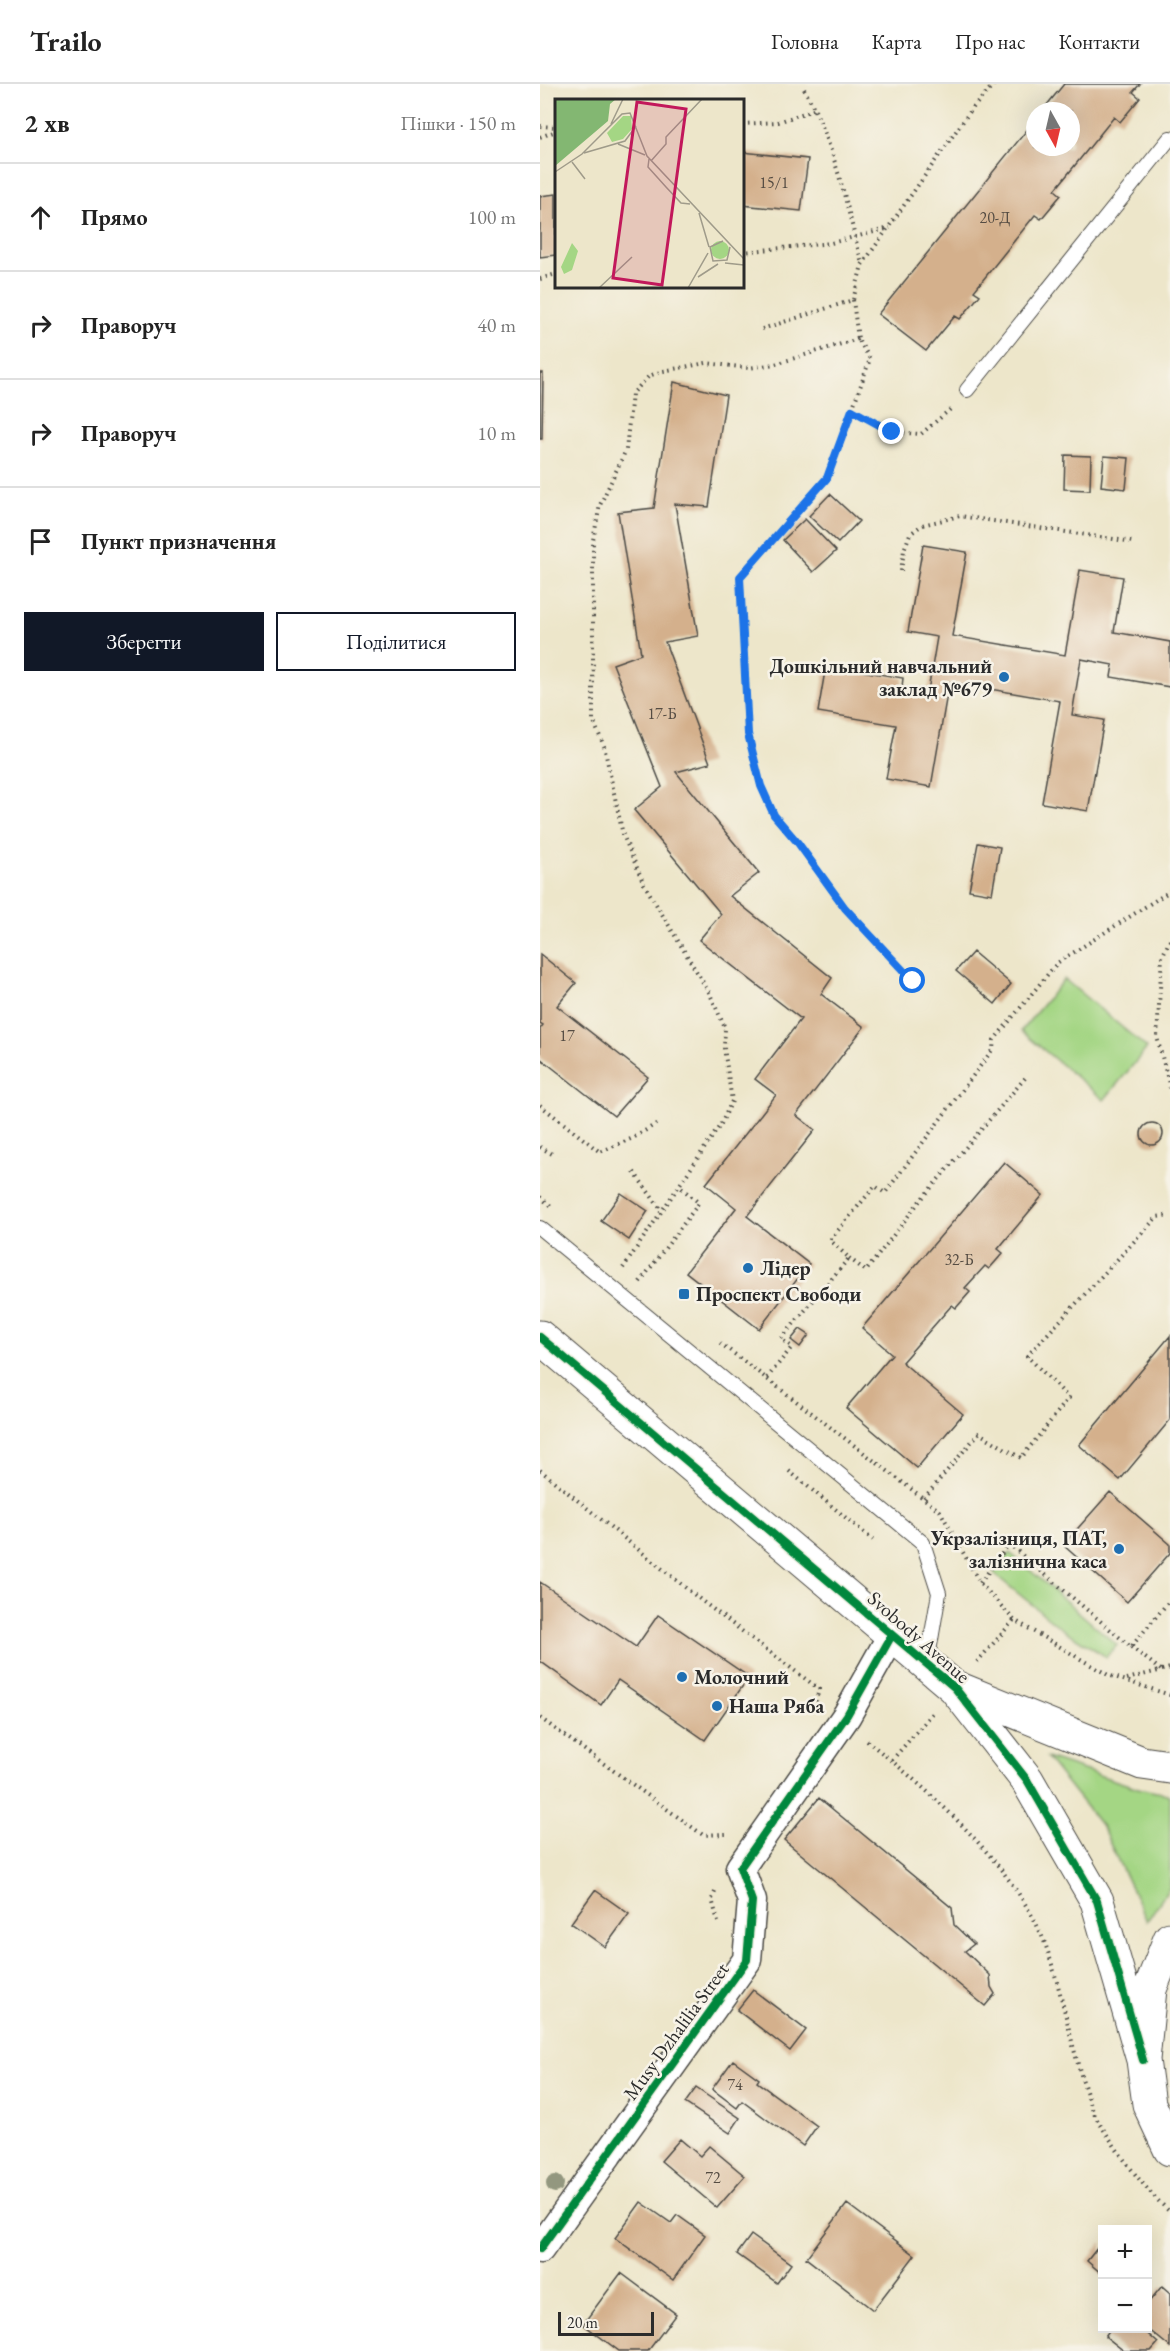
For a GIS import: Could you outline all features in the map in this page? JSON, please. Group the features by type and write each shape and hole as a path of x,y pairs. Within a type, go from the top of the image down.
{"street":[{"name":"Svobody Avenue","path":"540,1337 955,1688 1027,1780 1097,1901 1143,2060"},
{"name":"Musy Dzhalilia Street","path":"540,2249 747,1960 752,1901 740,1868 840,1723 892,1635"},
{"name":"Svobody Avenue","path":"955,1688 1143,1763 1170,1767"},
{"path":"1170,1939 1150,1989 1143,2060 1149,2104 1170,2149"}],"lane":[{"path":"967,390 1170,138"},
{"path":"540,1228 922,1544 939,1593 927,1665"}],"path":[{"path":"913,981 845,908 798,843 774,815 761,786 748,734 740,577 827,478 870,359 858,339 853,300 862,265 972,110 994,84"},
{"path":"804,89 816,109 837,166 862,265"},
{"path":"744,124 778,122 816,109"},
{"path":"540,126 555,129"},
{"path":"540,137 555,130"},
{"path":"744,252 831,243 890,228"},
{"path":"540,279 555,274"},
{"path":"762,329 853,300"},
{"path":"622,1269 721,1124 732,1101 724,1048 725,1028 710,994 644,884 623,835 604,746 593,720 592,600 595,528 600,505 626,450 632,394 649,376 663,370 706,363 749,368 766,365 858,339"},
{"path":"852,410 892,432 921,434 948,414 967,390"},
{"path":"901,571 904,550 910,534 922,525 960,516 1133,542"},
{"path":"1026,1077 919,1202 866,1271 830,1240 875,1186 885,1193 993,1049 993,1040 1056,963 1170,891"},
{"path":"1170,940 1162,957 1157,1037 1170,1088"},
{"path":"540,1105 600,1152 633,1138 656,1124"},
{"path":"540,1147 554,1155"},
{"path":"634,1172 662,1211"},
{"path":"640,1282 699,1203 679,1186"},
{"path":"924,1498 979,1433 1021,1458 1069,1398 1027,1356 1157,1216 1170,1215"},
{"path":"767,1378 792,1347 781,1339 849,1258"},
{"path":"540,1470 702,1601 819,1689 840,1723 892,1760 993,1858 1022,1901 1046,1948 1068,2033 1094,2114 1132,2174 1170,2212"},
{"path":"789,1471 873,1540"},
{"path":"980,1583 1009,1544 1161,1670"},
{"path":"1131,1647 1170,1600"},
{"path":"892,1760 1014,1620"},
{"path":"1125,1680 1170,1668"},
{"path":"814,1710 819,1689"},
{"path":"540,1718 704,1835 732,1834"}],"green space":[{"path":"1064,979 1147,1048 1104,1100 1021,1031"},
{"path":"1010,1553 1117,1645 1106,1657 1062,1629 993,1573"},
{"path":"1047,1758 1138,1788 1170,1795 1170,1887 1147,1921 1102,1827"}],"building":[{"path":"1064,84 1140,84 1133,92 1140,98 1120,122 1114,117 1055,190 1061,195 1041,219 1035,215 974,291 980,295 960,319 955,316 926,351 878,314 1026,131 1026,156 1080,156 1080,102 1049,102"},
{"path":"744,152 808,159 801,211 744,205"},
{"path":"555,194 555,255 540,257 540,196"},
{"path":"540,373 543,373 542,439 540,439"},
{"path":"674,382 726,395 709,507 675,504 698,636 665,642 710,763 676,772 759,873 730,896 832,978 821,994 864,1027 796,1115 815,1130 747,1216 809,1264 759,1329 686,1272 736,1208 706,1184 776,1095 755,1079 801,1019 699,940 721,914 634,810 662,787 613,664 641,654 618,512 654,508"},
{"path":"1065,455 1091,456 1090,490 1064,489"},
{"path":"1104,456 1129,458 1126,489 1101,486"},
{"path":"830,494 859,521 838,543 809,516"},
{"path":"805,519 836,551 813,572 783,540"},
{"name":"Дошкільний навчальний заклад №679","path":"923,545 967,552 952,636 1065,655 1080,570 1123,577 1114,632 1170,642 1170,687 1111,677 1113,665 1081,659 1072,715 1104,720 1088,811 1042,803 1060,701 949,682 931,787 886,779 896,725 818,712 826,665 903,678 902,687 928,691 937,637 908,632"},
{"path":"978,843 1000,847 992,894 969,890"},
{"path":"973,952 1011,984 995,1004 956,971"},
{"path":"540,954 576,983 557,1006 648,1077 614,1116 540,1058 540,1029 543,1025 540,1023"},
{"path":"1152,1123 1160,1126 1163,1134 1160,1142 1152,1145 1144,1142 1141,1134 1144,1126"},
{"path":"1004,1162 1043,1195 998,1249 1003,1253 989,1269 985,1266 965,1288 970,1292 956,1308 952,1305 902,1362 963,1414 917,1468 846,1408 892,1354 862,1328"},
{"path":"621,1193 648,1211 629,1240 601,1221"},
{"path":"800,1329 809,1335 800,1347 791,1340"},
{"path":"1170,1336 1170,1420 1120,1480 1079,1445"},
{"name":"Укрзалізниця, ПАТ, залізнична каса","path":"1110,1492 1170,1544 1170,1553 1127,1602 1063,1545"},
{"path":"540,1582 636,1647 658,1615 749,1677 705,1740 618,1680 601,1705 540,1661"},
{"path":"819,1798 952,1908 954,1925 974,1944 965,1951 990,1975 991,1987 995,1994 985,2006 784,1840"},
{"path":"595,1890 629,1914 605,1947 571,1923"},
{"path":"753,1990 806,2030 790,2051 737,2010"},
{"path":"733,2060 759,2079 757,2082 817,2126 803,2146 742,2101 737,2108 712,2089"},
{"path":"696,2088 740,2118 730,2133 685,2103"},
{"path":"680,2139 700,2156 709,2146 745,2176 717,2208 661,2161"},
{"path":"641,2202 671,2223 677,2215 705,2235 673,2280 615,2238"},
{"path":"847,2204 915,2255 873,2310 806,2258"},
{"path":"751,2235 791,2264 777,2283 737,2254"},
{"path":"1098,2247 1098,2271 1087,2261"},
{"path":"621,2273 676,2314 648,2351 619,2351 583,2324"},
{"path":"1162,2286 1170,2293 1170,2347 1152,2332 1152,2298"},
{"path":"1107,2333 1147,2333 1158,2343 1151,2351 1124,2351 1105,2336"}],"cycle path":[{"path":"540,1337 955,1688 1027,1780 1097,1901 1143,2060"},
{"path":"540,2249 747,1960 752,1901 740,1868 847,1715 892,1635"}],"place":[{"name":"Дошкільний навчальний заклад №679","path":"1004,677"},
{"name":"Лідер","path":"748,1268"},
{"name":"Проспект Свободи","path":"684,1294"},
{"name":"Укрзалізниця, ПАТ, залізнична каса","path":"1119,1549"},
{"name":"Молочний","path":"682,1677"},
{"name":"Наша Ряба","path":"717,1706"}],"route":[{"path":"892,432 852,410 827,478 740,577 748,734 761,786 774,815 798,843 845,908 913,981"}]}
